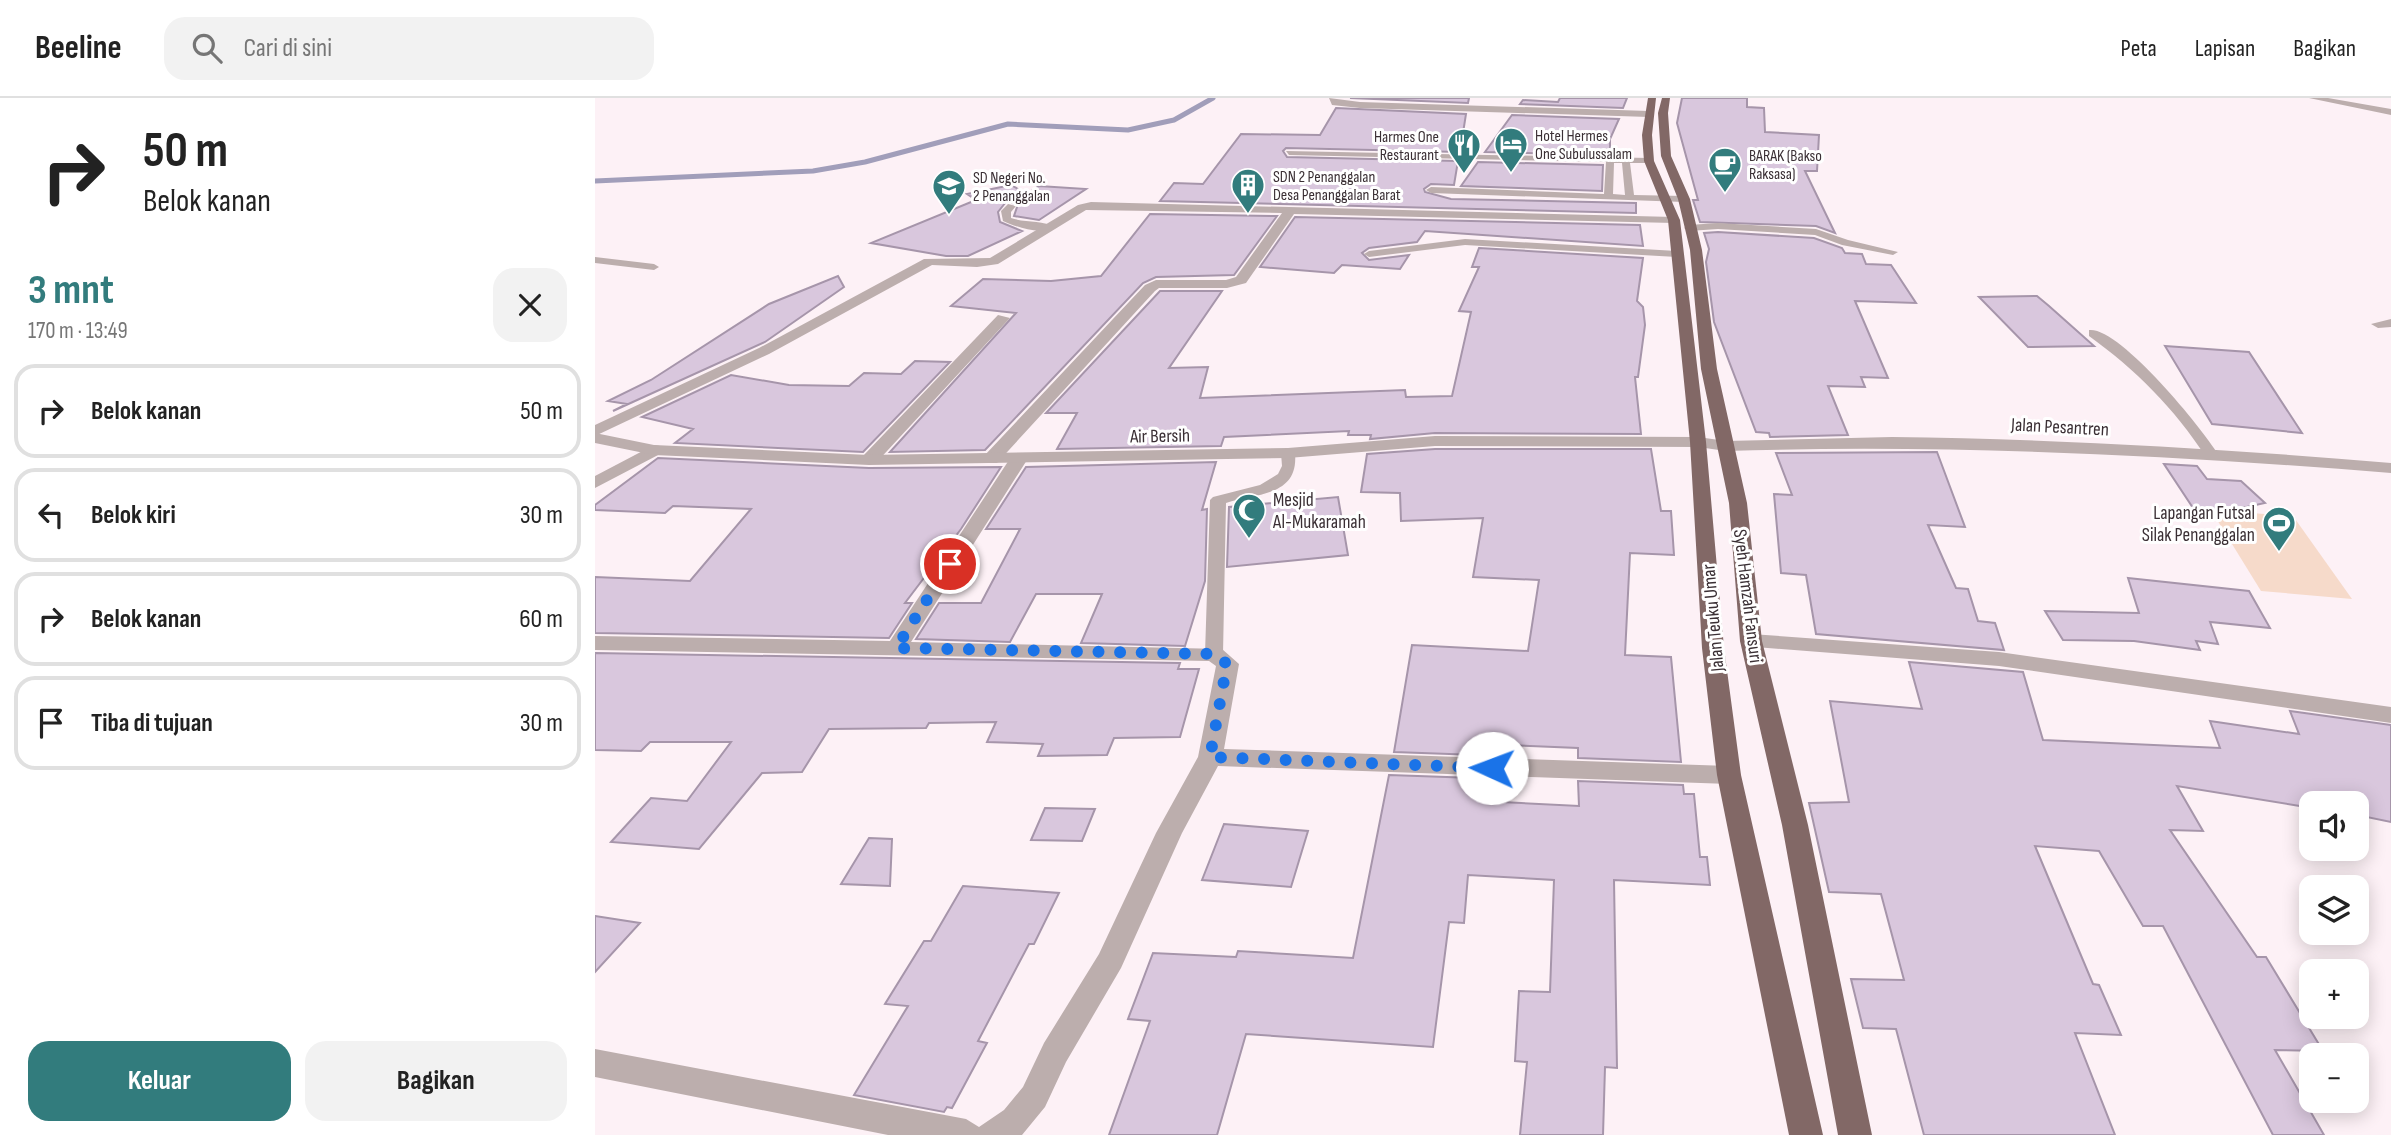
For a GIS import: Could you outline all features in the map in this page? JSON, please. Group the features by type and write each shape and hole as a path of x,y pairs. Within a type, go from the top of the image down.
{"highway":[{"path":"1666,98 1663,113 1674,199"},
{"name":"Jalan Teuku Umar","path":"1651,106 1650,161 1674,199 1681,224 1677,254 1698,442 1713,648 1729,775 1806,1135"},
{"name":"Syeh Hamzah Fansuri","path":"1681,224 1696,250 1709,369 1738,503 1751,641 1795,825 1831,1023 1855,1135"}],"street":[{"path":"1333,98 1335,103 1360,105 1651,106"},
{"path":"2313,98 2391,113"},
{"path":"595,430 730,369 838,314 928,262 989,263 1082,207 1091,205 1292,208 1681,224"},
{"path":"991,459 1150,288 1156,284 1227,285 1241,280 1292,208"},
{"path":"869,460 1003,318"},
{"name":"Air Bersih","path":"595,438 654,450 869,460 1018,460 1288,453 1435,441 1698,442 1726,446"},
{"name":"Jalan Pesantren","path":"1726,446 2001,443 2211,454 2391,468"},
{"path":"595,482 654,450"},
{"path":"896,648 1018,460"},
{"path":"1751,641 1999,659 2391,715"},
{"path":"595,643 1215,654 1227,664 1210,757 1157,857 1111,960 1055,1053 1034,1097 1016,1121 992,1135"},
{"path":"1210,757 1729,775"},
{"path":"595,1063 966,1135"}],"lane":[{"path":"1289,153 1478,158 1490,163 1650,161"},
{"path":"1626,161 1630,198"},
{"path":"1608,197 1610,163"},
{"path":"1431,190 1674,199"},
{"path":"1011,206 1006,211 1006,219 1011,223 1050,227"},
{"path":"1681,224 1816,232 1846,243 1893,252"},
{"path":"1369,254 1465,242 1677,254"},
{"path":"595,260 654,267"},
{"path":"2093,333 2115,348 2173,402 2199,432 2211,454"},
{"path":"1215,654 1217,500 1228,495 1271,488 1286,476 1290,460 1288,453"}],"shaded area":[{"name":"Lapangan Futsal Silak Penanggalan","path":"2211,510 2293,516 2352,599 2261,591"}],"building":[{"path":"1350,98 1469,98 1468,103"},
{"path":"1560,98 1627,98 1623,108 1520,104 1523,100 1558,102"},
{"path":"1682,98 1747,98 1747,107 1764,108 1765,132 1819,135 1817,171 1805,171 1835,233 1816,226 1700,222 1693,200 1698,200 1677,123"},
{"path":"1336,108 1466,114 1460,152 1286,148 1283,151 1287,157 1458,161 1454,185 1431,184 1424,189 1425,192 1451,199 1636,203 1636,213 1160,201 1174,183 1203,184 1241,134 1320,135"},
{"path":"1512,115 1619,119 1610,139 1610,155 1485,152"},
{"path":"1478,162 1603,165 1602,191 1461,186"},
{"path":"1011,185 1027,194 1039,186 1086,189 1039,220 1014,216 1018,204 1006,202 998,212 1000,222 1022,231 968,256 946,256 871,243 976,200 967,194"},
{"path":"1150,214 1277,216 1234,275 1156,277 1143,283 985,450 890,452 1016,313 951,306 983,279 1051,281 1101,276"},
{"path":"1295,217 1640,225 1643,246 1425,231 1417,242 1369,248 1362,253 1369,260 1409,255 1400,269 1342,265 1334,273 1260,267"},
{"path":"1704,233 1814,238 1842,248 1845,253 1862,254 1866,264 1891,265 1916,303 1855,301 1888,378 1861,377 1865,387 1828,386 1848,435 1770,437 1769,433 1756,432 1714,322 1706,262 1709,249"},
{"path":"1479,248 1643,258 1637,301 1643,307 1645,325 1638,377 1635,377 1641,434 1435,433 1370,439 1371,435 1348,435 1349,431 1224,437 1221,446 1057,449 1077,413 1046,413 1160,291 1222,291 1169,368 1208,367 1200,398 1405,390 1406,397 1452,396 1471,312 1459,311 1479,267 1472,267"},
{"path":"838,276 844,287 765,342 613,411 627,404 608,401 651,380 769,304"},
{"path":"2037,296 2094,346 2028,347 1979,297"},
{"path":"2165,346 2249,352 2302,433 2212,424"},
{"path":"915,361 950,362 863,452 675,443 693,429 642,417 731,375 789,385 849,386 864,373 901,374"},
{"path":"1435,449 1651,449 1661,511 1671,511 1674,555 1630,553 1625,655 1671,657 1681,762 1578,758 1578,748 1506,745 1505,756 1394,752 1412,645 1528,651 1539,580 1473,577 1483,518 1401,521 1400,493 1361,492 1367,454"},
{"path":"1937,452 1965,527 1928,525 1956,588 1968,589 1978,621 1995,623 2004,650 1816,634 1806,575 1781,573 1774,494 1792,495 1776,453"},
{"path":"658,458 869,468 1001,467 961,529 905,603 912,603 889,638 595,633 595,577 690,581 751,509 673,506 665,513 595,510 595,505"},
{"path":"1216,462 1202,510 1207,509 1205,581 1185,646 1081,643 1102,594 1036,594 1010,642 916,639 939,603 981,603 1020,529 986,529 1026,467"},
{"path":"2164,464 2197,466 2207,479 2241,481 2265,503 2223,512 2195,511"},
{"path":"1338,497 1348,555 1227,567 1229,507"},
{"path":"2128,578 2249,591 2270,628 2210,622 2218,644 2196,641 2200,650 2134,641 2063,640 2045,611 2139,613"},
{"path":"595,653 1180,663 1178,669 1199,669 1180,737 1114,738 1107,755 1038,756 1043,744 987,742 996,722 929,723 926,728 829,729 802,772 762,773 699,849 611,842 651,798 687,801 731,742 650,742 641,751 595,750"},
{"path":"1909,662 2023,672 2043,740 2220,748 2210,721 2299,734 2290,711 2391,725 2391,822 2369,817 2369,791 2299,791 2299,806 2177,786 2203,831 2170,830 2257,957 2266,957 2299,1011 2299,1029 2310,1029 2318,1043 2299,1043 2299,1050 2275,1050 2299,1092 2299,1113 2311,1113 2324,1135 2273,1135 2163,926 2143,926 2099,851 2035,846 2093,984 2099,985 2121,1035 2075,1033 2115,1135 1924,1135 1896,1029 1863,1028 1851,979 1904,980 1881,894 1829,892 1809,803 1849,802 1830,701 1922,709"},
{"path":"1389,775 1503,779 1502,802 1579,806 1578,781 1683,785 1684,794 1694,794 1700,857 1707,857 1710,885 1614,880 1617,1068 1605,1067 1603,1135 1520,1135 1527,1062 1515,1061 1519,991 1550,992 1554,880 1468,875 1464,923 1449,922 1433,1047 1246,1034 1217,1135 1109,1135 1150,1021 1128,1019 1153,953 1236,957 1238,951 1353,958"},
{"path":"1045,808 1095,809 1082,841 1031,840"},
{"path":"1224,824 1308,831 1291,887 1202,880"},
{"path":"869,838 892,839 890,886 841,884"},
{"path":"963,886 1059,893 1034,944 1029,944 978,1041 987,1043 952,1108 947,1107 944,1112 854,1095 908,1006 885,1004 924,941 931,941"},
{"path":"595,916 640,923 595,972"}],"waterway":[{"path":"595,181 813,171 865,162 1008,124 1128,130 1174,120 1213,98"}],"place":[{"name":"Hotel Hermes One Subulussalam","path":"1511,174"},
{"name":"Harmes One Restaurant","path":"1464,175"},
{"name":"BARAK (Bakso Raksasa)","path":"1725,194"},
{"name":"SDN 2 Penanggalan Desa Penanggalan Barat","path":"1248,215"},
{"name":"SD Negeri No. 2 Penanggalan","path":"949,216"},
{"name":"Mesjid Al-Mukaramah","path":"1249,540"},
{"name":"Lapangan Futsal Silak Penanggalan","path":"2279,553"}],"route":[{"path":"950,564 896,648 1215,654 1227,664 1210,757 1291,758 1384,765 1492,768"}]}
